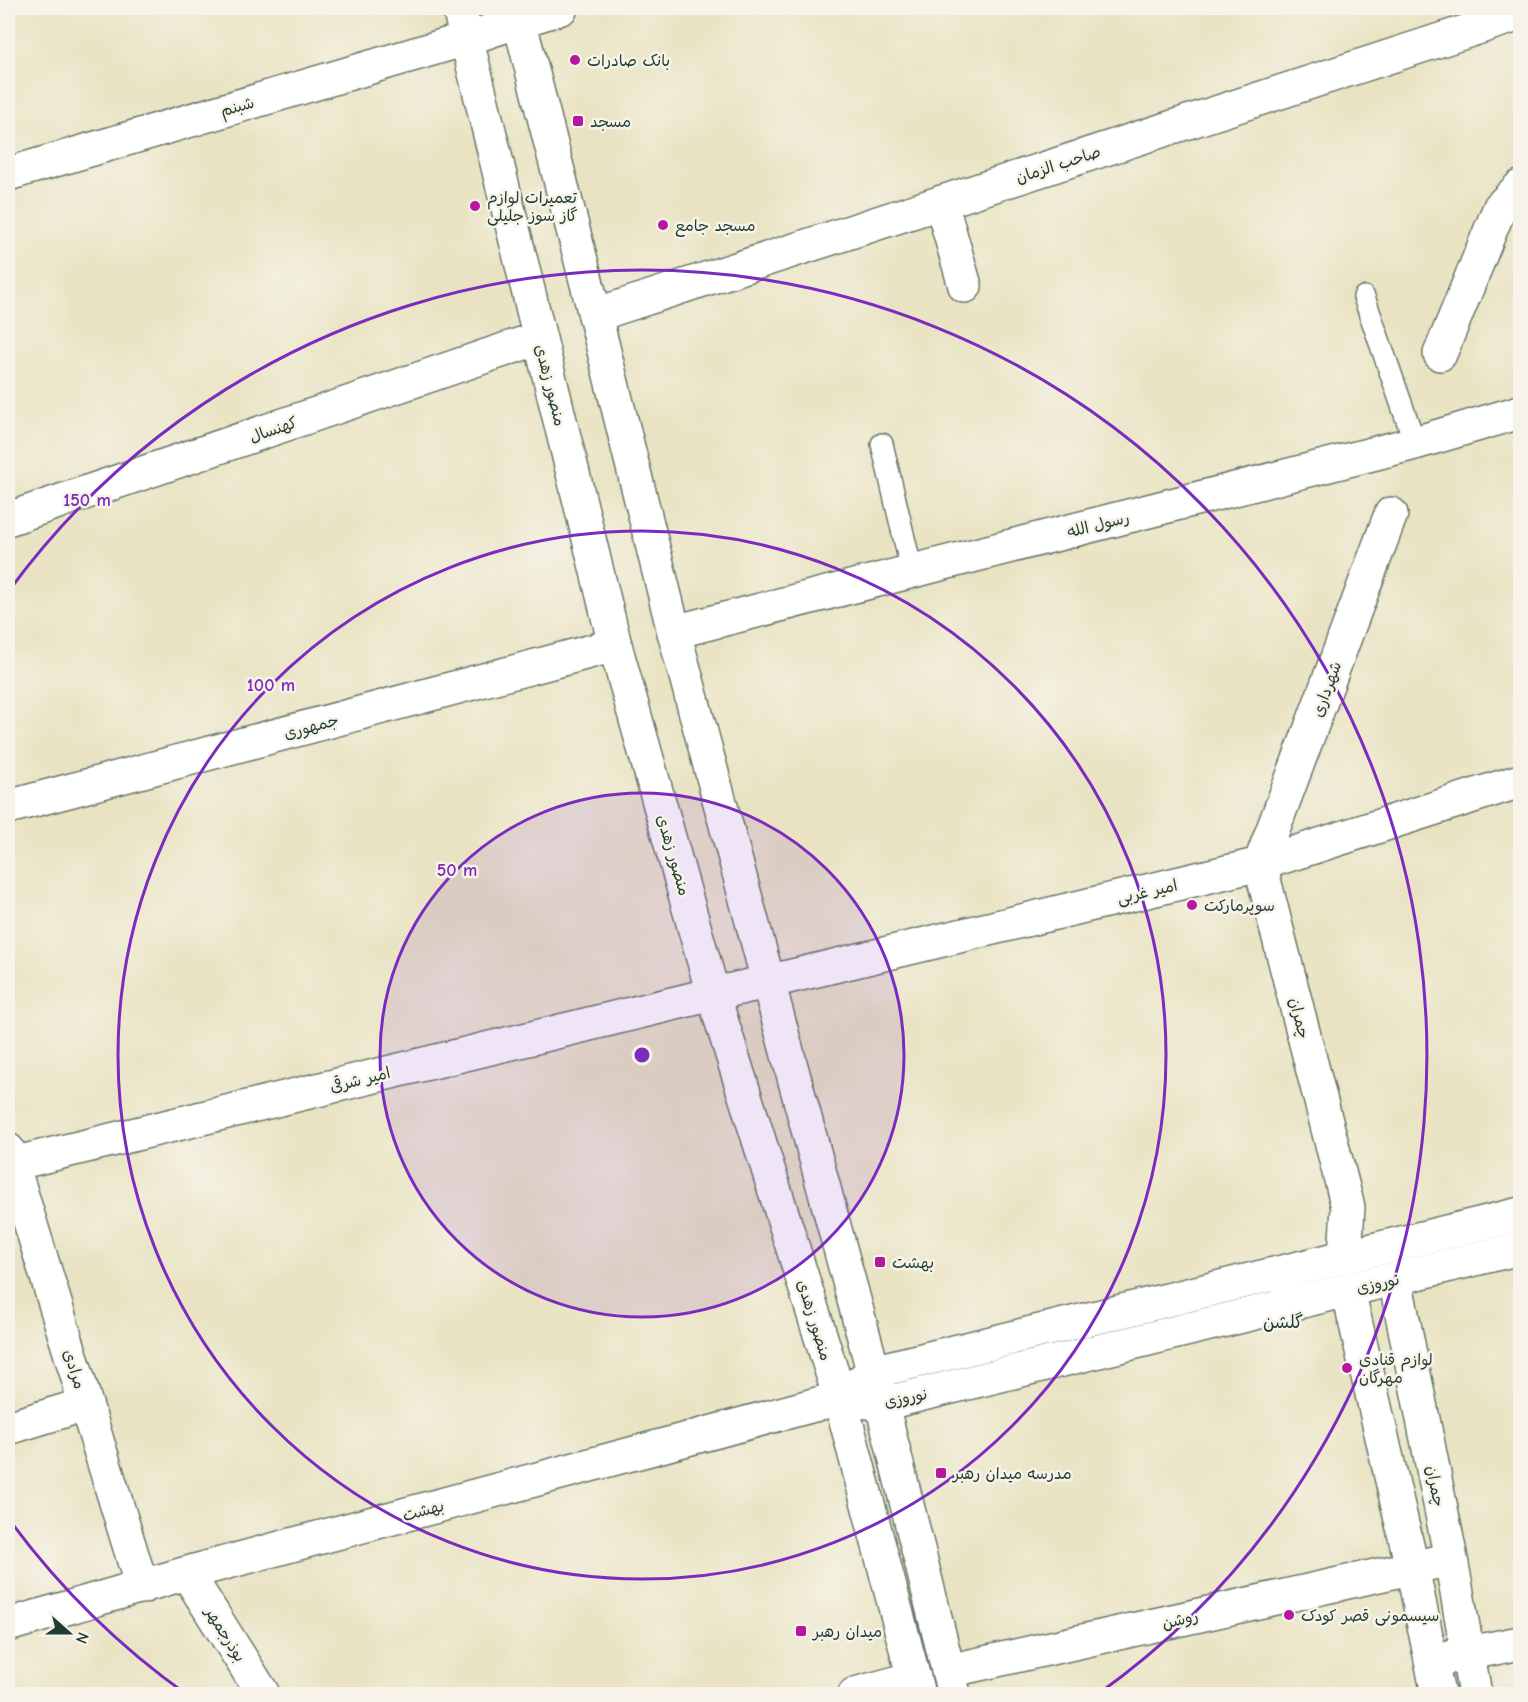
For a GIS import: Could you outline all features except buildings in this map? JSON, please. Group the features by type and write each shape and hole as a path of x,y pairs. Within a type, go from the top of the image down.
{"street":[{"name":"منصور زهدی","path":"459,8 615,645 713,993 840,1398 916,1687"},
{"name":"شبنم","path":"8,174 466,39 517,14 561,8"},
{"path":"517,14 674,632 882,1404 951,1683"},
{"name":"صاحب الزمان","path":"595,315 1521,14"},
{"path":"1440,354 1500,207 1521,187"},
{"path":"941,202 965,286"},
{"name":"کهنسال","path":"8,519 539,338"},
{"name":"رسول الله","path":"674,632 1415,443 1521,412"},
{"name":"شهرداری","path":"1260,864 1391,514"},
{"name":"جمهوری","path":"8,807 615,645"},
{"name":"امیر غربی","path":"713,993 1260,864 1521,781"},
{"name":"چمران","path":"1260,864 1348,1208 1345,1257 1348,1290"},
{"name":"امیر شرقی","path":"9,1160 713,993"},
{"name":"مرادی","path":"9,1160 142,1587"},
{"name":"چمران","path":"1348,1208 1383,1247 1395,1279 1451,1559 1475,1695"},
{"name":"نوروزی","path":"840,1398 872,1372 1521,1214"},
{"name":"نوروزی","path":"840,1398 882,1404 1521,1248"},
{"path":"1348,1290 1412,1567 1438,1695"},
{"name":"بهشت","path":"8,1625 187,1574 840,1398"},
{"path":"8,1428 86,1404"},
{"name":"روشن","path":"951,1683 1451,1559"},
{"name":"بوذرجمهر","path":"187,1574 263,1695"},
{"path":"1432,1659 1521,1643"},
{"path":"855,1695 916,1687"}],"lane":[{"path":"1365,297 1415,443"},
{"path":"882,444 912,572"}],"place":[{"name":"بانک صادرات","path":"575,60"},
{"name":"مسجد","path":"578,121"},
{"name":"تعمیرات لوازم گاز سوز جلیلی","path":"475,206"},
{"name":"مسجد جامع","path":"663,225"},
{"name":"سوپرمارکت","path":"1192,905"},
{"name":"بهشت","path":"880,1262"},
{"name":"لوازم قنادی مهرگان","path":"1347,1368"},
{"name":"مدرسه میدان رهبر","path":"941,1473"},
{"name":"سیسمونی قصر کودک","path":"1289,1615"},
{"name":"میدان رهبر","path":"801,1631"}],"district":[{"name":"گلشن","path":"1283,1322"}]}
